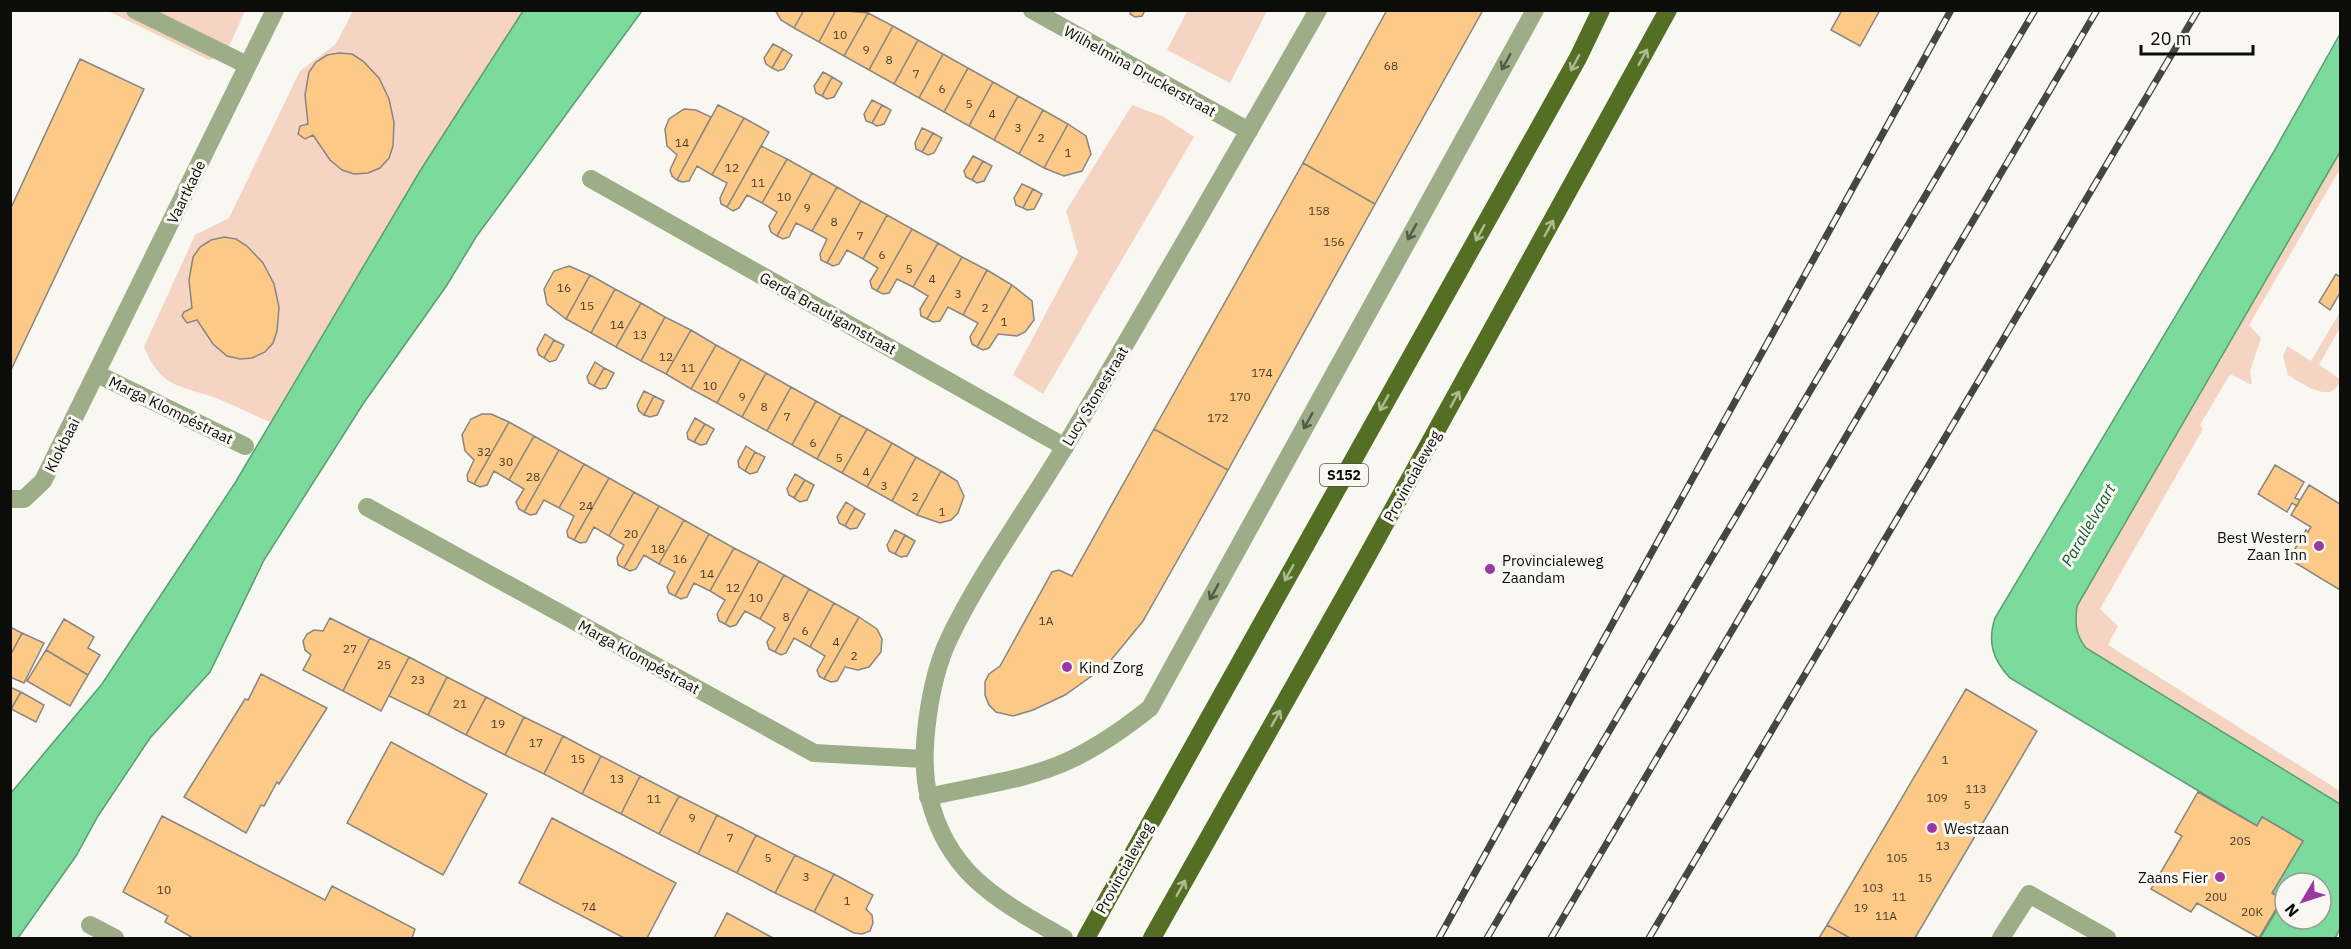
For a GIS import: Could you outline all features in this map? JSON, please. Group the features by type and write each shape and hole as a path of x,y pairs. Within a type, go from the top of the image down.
{"main road":[{"name":"Provincialeweg","path":"1086,939 1578,58 1601,10"},
{"name":"Provincialeweg","path":"1152,939 1393,509 1668,10"}],"street":[{"path":"135,10 247,65"},
{"name":"Vaartkade","path":"98,374 274,10"},
{"name":"Wilhelmina Druckerstraat","path":"1032,10 1249,131"},
{"name":"Lucy Stonestraat","path":"928,797 924,759 928,711 947,643 1065,447 1318,10"},
{"path":"1064,939 999,901 985,890 949,851 928,797 1031,774 1071,760 1114,736 1150,708 1535,10"},
{"name":"Gerda Brautigamstraat","path":"591,179 1065,447"},
{"name":"Marga Klompéstraat","path":"98,374 245,446"},
{"name":"Klokbaai","path":"10,499 24,499 44,481 98,374"},
{"name":"Marga Klompéstraat","path":"368,507 814,753 924,759"},
{"path":"2001,939 2029,894 2107,939"},
{"path":"90,925 115,939"}],"shaded area":[{"path":"1188,10 1267,11 1230,83 1167,50"},
{"path":"108,11 245,11 226,53 209,60"},
{"path":"353,11 523,11 420,171 270,422 171,382 157,370 144,347 195,235 229,218 300,71 336,44"},
{"path":"1132,105 1164,117 1194,137 1043,394 1013,375 1078,253 1066,211"},
{"path":"2340,152 2340,169 2249,325 2261,338 2250,371 2252,385 2230,374 2200,425 2203,429 2100,609 2118,626 2108,645 2340,791 2340,803 2086,648 2078,639 2075,624 2077,606"},
{"path":"2340,312 2340,328 2319,365 2340,379 2337,387 2332,391 2317,391 2288,375 2283,356 2287,346 2311,361"}],"water":[{"path":"523,11 642,11 476,237 447,285 363,404 264,560 210,672 150,738 98,816 76,856 18,938 11,938 11,793 102,684 235,483 420,171"},
{"name":"Parallelvaart","path":"2340,34 2340,152 2077,606 2076,623 2080,638 2086,648 2340,804 2340,929 2335,938 2260,938 2273,917 2273,931 2333,931 2333,871 2285,871 2303,841 2262,817 2257,826 2010,678 1999,664 1993,650 1992,635 1995,618 2273,153"}],"building":[{"path":"775,10 804,10 794,28 781,20"},
{"path":"804,10 836,10 819,42 794,28"},
{"path":"836,10 868,13 844,56 819,42"},
{"path":"1132,10 1145,10 1142,16 1135,17 1130,14"},
{"path":"1387,10 1483,10 1375,204 1303,163"},
{"path":"1842,10 1880,10 1860,46 1831,30"},
{"path":"868,13 893,26 869,70 844,56"},
{"path":"893,26 918,40 894,84 869,70"},
{"path":"918,40 943,54 919,98 894,84"},
{"path":"773,44 783,49 772,68 766,64 764,58"},
{"path":"783,49 792,55 784,69 778,71 772,68"},
{"path":"352,54 363,61 379,78 389,99 394,122 393,146 389,158 380,168 368,173 354,174 342,170 330,160 313,135 305,139 298,134 300,126 308,124 305,95 309,72 316,62 327,55"},
{"path":"943,54 968,68 944,112 919,98"},
{"path":"80,59 144,89 10,372 10,210"},
{"path":"968,68 993,82 969,126 944,112"},
{"path":"823,72 832,77 822,96 816,93 814,86"},
{"path":"832,77 842,83 834,97 827,99 822,96"},
{"path":"993,82 1018,96 994,140 969,126"},
{"path":"1018,96 1043,110 1019,154 994,140"},
{"path":"872,100 882,105 872,123 866,121 864,114"},
{"path":"718,105 744,118 712,175 697,166 689,181 677,180"},
{"path":"882,105 891,110 884,124 877,126 872,123"},
{"path":"684,109 696,110 711,117 677,180 672,176 670,170 677,155 667,146 665,129 669,119"},
{"path":"1043,110 1068,124 1044,168 1019,154"},
{"path":"744,118 769,132 727,207 721,204 720,198 727,183 712,175"},
{"path":"1068,124 1086,136 1091,154 1082,171 1064,176 1044,168"},
{"path":"922,128 933,133 922,152 916,149 915,143"},
{"path":"933,133 942,138 934,153 928,155 922,152"},
{"path":"761,146 787,159 762,203 747,195 739,208 733,211 727,207"},
{"path":"973,156 983,161 972,180 966,177 964,171"},
{"path":"787,159 812,173 777,236 771,232 769,226 777,212 762,203"},
{"path":"983,161 992,166 984,181 977,183 972,180"},
{"path":"1303,163 1375,204 1228,470 1154,429"},
{"path":"812,173 837,187 812,231 796,223 789,237 783,239 777,236"},
{"path":"1022,184 1033,189 1023,208 1016,205 1014,198"},
{"path":"837,187 861,201 827,263 821,260 820,254 827,239 812,231"},
{"path":"1033,189 1042,194 1034,209 1027,210 1023,208"},
{"path":"861,201 887,215 863,259 847,250 839,264 833,266 827,263"},
{"path":"887,215 912,229 877,291 872,288 870,281 878,268 863,259"},
{"path":"912,229 938,243 913,287 897,279 889,293 883,294 877,291"},
{"path":"224,237 236,239 247,246 263,263 274,284 279,307 277,331 273,343 265,352 252,358 240,359 227,356 213,344 197,320 187,323 182,316 184,312 192,308 189,280 193,257 200,247 211,240"},
{"path":"938,243 962,257 927,319 921,316 920,309 928,296 913,287"},
{"path":"962,257 987,270 963,315 948,307 940,321 933,322 927,319"},
{"path":"569,266 590,275 566,319 547,304 544,289 554,271"},
{"path":"987,270 1012,285 977,347 972,344 970,337 978,323 963,315"},
{"path":"2336,274 2340,277 2340,293 2330,310 2319,302"},
{"path":"590,275 615,289 591,333 566,319"},
{"path":"1012,285 1032,301 1034,320 1025,332 1017,336 998,334 989,348 983,350 977,347"},
{"path":"615,289 641,303 616,347 591,333"},
{"path":"641,303 665,317 641,361 616,347"},
{"path":"665,317 691,330 666,374 641,361"},
{"path":"691,330 716,345 691,389 666,374"},
{"path":"545,334 554,340 544,358 539,355 537,349"},
{"path":"554,340 564,345 556,360 550,362 544,358"},
{"path":"716,345 741,359 717,403 691,389"},
{"path":"741,359 766,373 742,417 717,403"},
{"path":"595,362 604,368 594,386 589,383 587,377"},
{"path":"604,368 614,373 606,388 600,389 594,386"},
{"path":"766,373 791,387 767,431 742,417"},
{"path":"791,387 816,401 792,445 767,431"},
{"path":"644,391 654,396 644,415 639,411 637,405"},
{"path":"654,396 664,401 657,415 650,417 644,415"},
{"path":"816,401 841,415 817,459 792,445"},
{"path":"482,414 491,414 509,422 474,484 468,481 467,475 474,460 465,451 462,435 471,419"},
{"path":"841,415 867,429 842,473 817,459"},
{"path":"695,418 705,424 694,442 688,439 687,433"},
{"path":"509,422 534,436 509,480 494,471 487,485 480,487 474,484"},
{"path":"705,424 714,429 706,444 700,445 694,442"},
{"path":"867,429 892,443 867,487 842,473"},
{"path":"1154,429 1228,470 1194,531 1143,621 1107,665 1065,695 1033,710 1013,716 996,712 989,705 985,695 985,682 989,674 1000,666 1052,572 1059,570 1072,576"},
{"path":"534,436 559,450 524,512 519,509 516,502 524,489 509,480"},
{"path":"892,443 916,457 892,501 867,487"},
{"path":"746,446 755,452 745,471 739,467 738,461"},
{"path":"559,450 584,464 559,508 544,500 536,514 530,515 524,512"},
{"path":"755,452 765,457 757,472 750,474 745,471"},
{"path":"916,457 941,471 917,515 892,501"},
{"path":"584,464 609,478 574,540 568,537 567,531 574,516 559,508"},
{"path":"2275,465 2304,482 2295,498 2300,500 2297,506 2292,503 2287,512 2258,494"},
{"path":"941,471 957,481 964,496 958,513 951,520 940,523 917,515"},
{"path":"795,474 805,480 794,498 789,495 787,489"},
{"path":"609,478 634,492 609,536 594,527 586,542 580,543 574,540"},
{"path":"805,480 814,485 807,500 800,502 794,498"},
{"name":"Best Western Zaan Inn","path":"2309,485 2340,504 2340,590 2289,559 2306,530 2308,532 2311,527 2291,515"},
{"path":"634,492 659,506 624,568 618,565 617,558 624,545 609,536"},
{"path":"846,502 855,508 845,526 839,523 837,517"},
{"path":"659,506 684,520 659,564 644,555 636,569 630,571 624,568"},
{"path":"855,508 865,514 857,528 850,529 845,526"},
{"path":"684,520 709,534 675,596 669,593 667,587 675,572 659,564"},
{"path":"895,530 905,535 895,554 889,551 887,545"},
{"path":"709,534 734,548 710,591 694,583 687,597 681,599 675,596"},
{"path":"905,535 915,541 907,556 901,557 895,554"},
{"path":"734,548 759,561 725,624 719,621 717,614 725,600 710,591"},
{"path":"759,561 784,575 760,619 745,611 736,625 730,627 725,624"},
{"path":"784,575 809,589 775,652 769,649 767,642 775,628 760,619"},
{"path":"809,589 834,603 810,647 794,638 786,653 781,655 775,652"},
{"path":"834,603 859,617 824,679 819,676 817,670 825,656 810,647"},
{"path":"859,617 877,629 882,639 881,652 869,667 858,670 845,667 837,681 831,682 824,679"},
{"path":"330,618 370,638 343,691 303,670 311,655 305,650 303,641 307,634 314,630 323,631"},
{"path":"64,619 94,637 88,648 100,655 88,675 46,650"},
{"path":"10,627 22,633 10,656"},
{"path":"22,633 44,643 24,683 10,677 10,656"},
{"path":"370,638 409,657 381,711 343,691"},
{"path":"46,650 88,675 70,706 27,681"},
{"path":"409,657 447,677 428,715 389,696"},
{"path":"261,674 327,708 279,784 277,782 264,806 261,805 246,833 184,797 245,699 248,700"},
{"path":"447,677 486,697 466,735 428,715"},
{"path":"10,687 21,692 11,709 10,709"},
{"name":"Westzaan","path":"1966,689 2037,731 1915,938 1850,938 1827,925"},
{"path":"21,692 44,705 36,722 11,709"},
{"path":"486,697 524,717 505,755 466,735"},
{"path":"524,717 563,736 544,774 505,755"},
{"path":"563,736 601,756 582,794 544,774"},
{"path":"391,742 487,794 443,875 347,823"},
{"path":"601,756 640,776 621,814 582,794"},
{"path":"640,776 679,796 659,834 621,814"},
{"name":"Zaans Fier","path":"2198,792 2257,826 2262,817 2303,841 2285,871 2273,871 2273,914 2259,938 2197,903 2191,912 2151,889 2182,836 2175,832"},
{"path":"679,796 717,815 698,854 659,834"},
{"path":"717,815 756,835 737,873 698,854"},
{"path":"162,816 325,900 332,886 415,929 412,938 193,938 165,922 168,916 123,892"},
{"path":"552,818 676,883 647,938 624,938 519,883"},
{"path":"756,835 795,855 775,893 737,873"},
{"path":"795,855 834,874 814,912 775,893"},
{"path":"834,874 873,895 866,909 872,915 873,923 870,931 862,934 854,933 814,912"},
{"path":"727,913 773,938 714,938"},
{"path":"1827,925 1850,938 1819,938"}],"railway":[{"path":"1439,938 1951,10"},
{"path":"1487,938 2035,10"},
{"path":"1551,938 2097,10"},
{"path":"1649,938 2198,10"}],"place":[{"name":"Best Western Zaan Inn","path":"2319,546"},
{"name":"Provincialeweg Zaandam","path":"1490,569"},
{"name":"Kind Zorg","path":"1067,667"},
{"name":"Westzaan","path":"1932,828"},
{"name":"Zaans Fier","path":"2220,877"}]}
